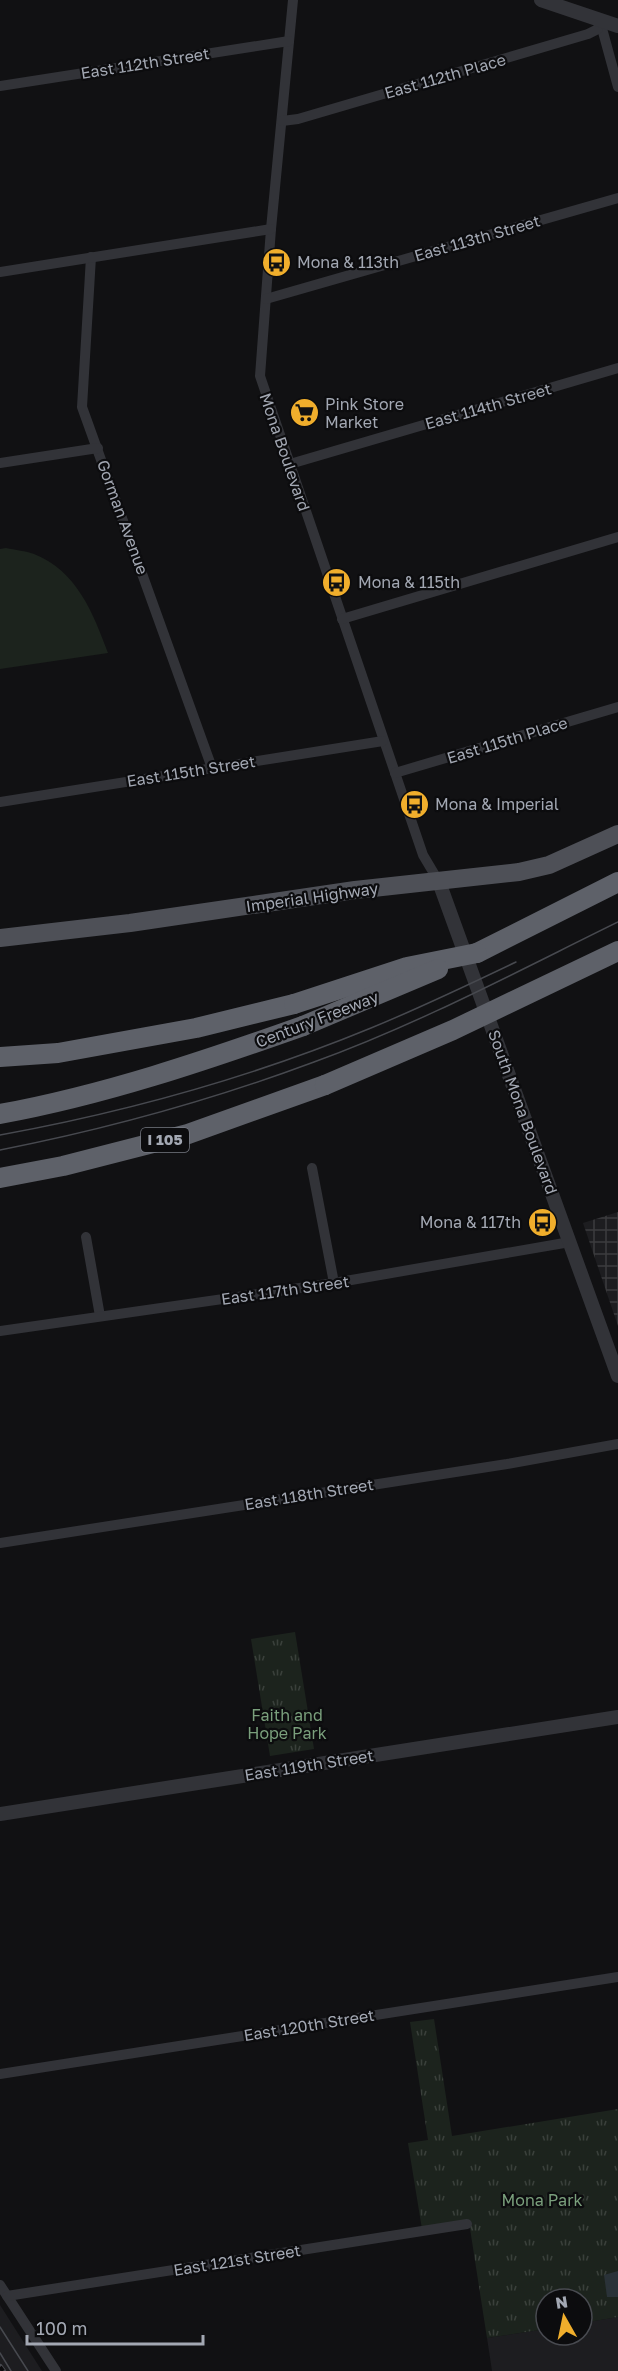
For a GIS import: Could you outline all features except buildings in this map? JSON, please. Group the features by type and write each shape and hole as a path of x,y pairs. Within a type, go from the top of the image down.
{"highway":[{"name":"Century Freeway","path":"0,1114 130,1083 303,1026 477,953 618,882"},
{"name":"I 105","path":"0,1178 63,1166 188,1134 325,1085 453,1030 618,951"},
{"path":"0,1057 58,1053 196,1028 294,1004 407,967 477,953"}],"main road":[{"name":"Imperial Highway","path":"0,938 141,921 356,890 488,877 549,865 618,834"}],"street":[{"name":"Mona Boulevard","path":"293,0 271,229 260,376 423,855 439,882"},
{"path":"541,0 618,26"},
{"path":"600,20 618,87"},
{"name":"East 112th Place","path":"282,121 309,116 588,34 598,29 600,20"},
{"name":"East 112th Street","path":"0,86 289,41"},
{"name":"East 113th Street","path":"266,299 618,198"},
{"path":"0,272 271,229"},
{"name":"Gorman Avenue","path":"91,257 82,407 212,768"},
{"name":"East 114th Street","path":"290,464 618,368"},
{"path":"0,463 98,448"},
{"path":"342,619 618,537"},
{"name":"East 115th Place","path":"395,772 618,707"},
{"name":"East 115th Street","path":"0,802 383,741"},
{"name":"South Mona Boulevard","path":"439,882 618,1376"},
{"path":"312,1168 334,1283"},
{"path":"86,1237 100,1316"},
{"name":"East 117th Street","path":"0,1331 334,1283 570,1242"},
{"name":"East 118th Street","path":"0,1543 507,1464 618,1444"},
{"name":"East 119th Street","path":"0,1814 618,1717"},
{"name":"East 120th Street","path":"0,2074 618,1977"},
{"name":"East 121st Street","path":"8,2296 467,2224"},
{"path":"0,2285 56,2371"}],"shaded area":[{"path":"618,1212 618,1326 583,1223"},
{"path":"618,2271 618,2297 607,2297 604,2275"},
{"path":"0,2305 42,2371 0,2371"},
{"path":"618,2317 618,2371 492,2371 487,2338 534,2331 534,2347 594,2347 594,2321"}],"green space":[{"path":"6,548 34,554 49,561 62,571 82,595 108,653 0,669 0,549"},
{"name":"Faith and Hope Park","path":"295,1632 314,1749 270,1756 251,1639"},
{"name":"Mona Park","path":"434,2019 452,2136 618,2109 618,2317 594,2321 594,2287 534,2287 534,2331 487,2338 469,2222 422,2229 408,2143 428,2140 410,2022"}],"tram line":[{"path":"0,1150 80,1133 159,1112 237,1089 314,1062 430,1014 618,922"},
{"path":"0,1135 141,1104 281,1062 389,1020 516,962"},
{"path":"0,2327 28,2371"},
{"path":"0,2353 11,2371"}],"railway":[{"path":"0,2367 3,2371"}],"place":[{"name":"Mona & 113th","path":"276,262"},
{"name":"Pink Store Market","path":"304,413"},
{"name":"Mona & 115th","path":"337,582"},
{"name":"Mona & Imperial","path":"414,804"},
{"name":"Mona & 117th","path":"542,1222"}]}
